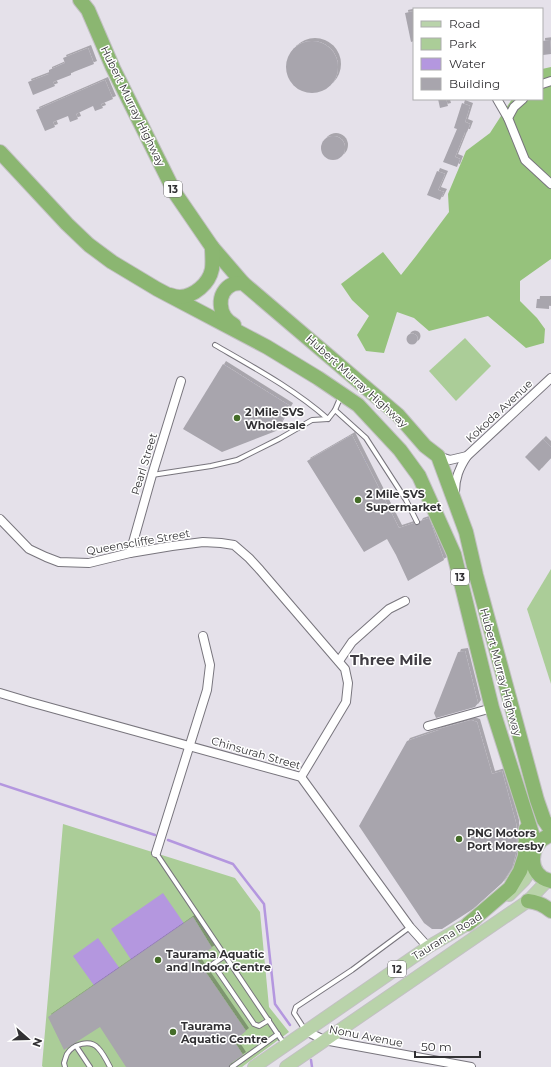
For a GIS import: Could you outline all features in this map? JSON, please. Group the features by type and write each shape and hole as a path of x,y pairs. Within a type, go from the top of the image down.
{"highway":[{"name":"Hubert Murray Highway","path":"80,0 88,10 113,68 175,193 212,246 243,283 398,415 425,446 438,456 466,532 526,766 544,820 551,830"},
{"name":"Hubert Murray Highway","path":"0,152 67,224 90,245 112,262 168,295 267,347 318,378 358,405 400,450 419,476 454,554 492,708 536,846"},
{"path":"168,295 179,297 193,292 200,288 208,280 212,270 212,246"},
{"path":"243,283 234,284 225,291 221,298 220,307 224,316 230,323 258,338 267,347"},
{"path":"526,766 532,773 540,796 551,817"},
{"path":"468,924 510,888 520,871 525,856 527,836 524,811"},
{"path":"536,846 544,838 551,835"},
{"name":"13","path":"534,866 532,860 536,846"},
{"path":"534,866 550,883"},
{"path":"528,901 542,904 551,912"}],"main road":[{"name":"Taurama Road","path":"254,1067 428,947 468,924 508,896 524,880 534,866"},
{"name":"Taurama Road","path":"286,1067 528,901 550,883"}],"street":[{"path":"498,100 508,118 525,160 551,184"},
{"path":"508,118 514,107 522,100"},
{"name":"Kokoda Avenue","path":"438,456 450,460 467,456 551,378"},
{"name":"Pearl Street","path":"130,553 181,381"},
{"path":"456,505 455,480 460,467 467,456"},
{"name":"Queenscliffe Street","path":"0,519 29,549 59,562 89,564 130,553 203,542 234,545 256,566 345,669 348,683 346,702 302,777"},
{"path":"339,662 352,642 389,609 405,601"},
{"path":"156,853 207,690 210,665 203,636"},
{"name":"Chinsurah Street","path":"0,693 302,777 410,927 428,947"},
{"path":"428,726 492,708"},
{"name":"Nonu Avenue","path":"306,1031 324,1040 472,1067"}],"lane":[{"path":"214,345 262,372 313,406 328,419"},
{"path":"152,475 211,466 238,460 279,440 312,420 328,419 335,410 342,394"},
{"path":"335,410 366,438 406,500 417,522"},
{"path":"156,853 286,1046"},
{"path":"306,1031 294,1013 296,1007 352,970 410,927"},
{"path":"226,956 213,964 257,1026 262,1025 269,1020"},
{"path":"232,1067 278,1034"},
{"path":"65,1067 64,1063 67,1053 81,1044 94,1044 99,1048 110,1067"},
{"path":"76,1046 90,1067"}],"green space":[{"path":"551,67 551,259 520,281 520,301 537,318 545,329 544,343 526,348 488,316 429,331 414,318 397,312 384,353 366,351 357,335 369,316 352,300 341,284 383,252 401,275 449,212 448,194 466,151 490,133 511,100 543,100 543,69"},
{"path":"465,338 491,366 456,401 429,371"},
{"path":"551,569 551,684 527,609"},
{"name":"Taurama Aquatic and Indoor Centre","path":"63,824 235,878 260,912 269,1007 289,1032 242,1067 43,1067"}],"water":[{"path":"163,893 192,935 139,972 111,929"},
{"path":"98,938 128,980 103,998 73,956"}],"building":[{"path":"413,11 413,41 411,42 405,13"},
{"path":"550,40 551,54 543,55 543,41"},
{"path":"312,41 326,45 334,53 338,67 334,81 326,89 312,93 298,89 290,81 286,67 290,53 298,45"},
{"path":"88,48 94,64 53,82 55,86 33,95 28,82 49,74 49,70 65,63 63,58"},
{"path":"105,80 113,99 101,104 103,108 95,111 93,106 76,114 78,119 70,122 68,116 53,122 55,127 45,131 36,110"},
{"path":"438,100 446,100 448,106 440,108"},
{"path":"462,103 470,106 465,122 470,124 467,132 465,132 455,157 460,159 457,167 443,162 457,129 454,128"},
{"path":"333,136 338,137 344,143 344,153 338,159 333,160 328,159 322,153 321,148 322,143 328,137"},
{"path":"437,171 445,174 438,190 444,192 440,200 427,195"},
{"path":"537,299 549,299 549,309 536,308"},
{"path":"412,333 416,335 418,339 416,343 412,345 408,343 406,339 408,335"},
{"name":"2 Mile SVS Wholesale","path":"223,364 290,406 276,431 222,452 183,429"},
{"name":"2 Mile SVS Supermarket","path":"352,435 399,528 414,523 415,525 418,525 420,521 429,518 431,523 444,560 408,581 387,539 364,552 307,461"},
{"path":"543,439 551,447 551,458 539,471 525,457"},
{"path":"465,651 478,703 475,707 436,718 434,713 458,652"},
{"name":"PNG Motors Port Moresby","path":"471,720 477,722 492,774 502,771 516,823 517,849 512,868 502,883 473,909 442,929 432,929 424,923 359,826 407,741 439,729"},
{"path":"193,917 212,948 196,958 246,1031 234,1041 243,1055 230,1064 229,1067 126,1067 100,1027 64,1050 48,1017"}],"waterway":[{"path":"0,784 155,835"},
{"path":"168,840 233,864 264,904 275,1004 290,1025"},
{"path":"311,1060 312,1067"}],"place":[{"name":"2 Mile SVS Wholesale","path":"237,418"},
{"name":"2 Mile SVS Supermarket","path":"358,500"},
{"name":"PNG Motors Port Moresby","path":"459,839"},
{"name":"Taurama Aquatic and Indoor Centre","path":"158,960"},
{"name":"Taurama Aquatic Centre","path":"173,1032"}],"district":[{"name":"Three Mile","path":"391,660"}]}
